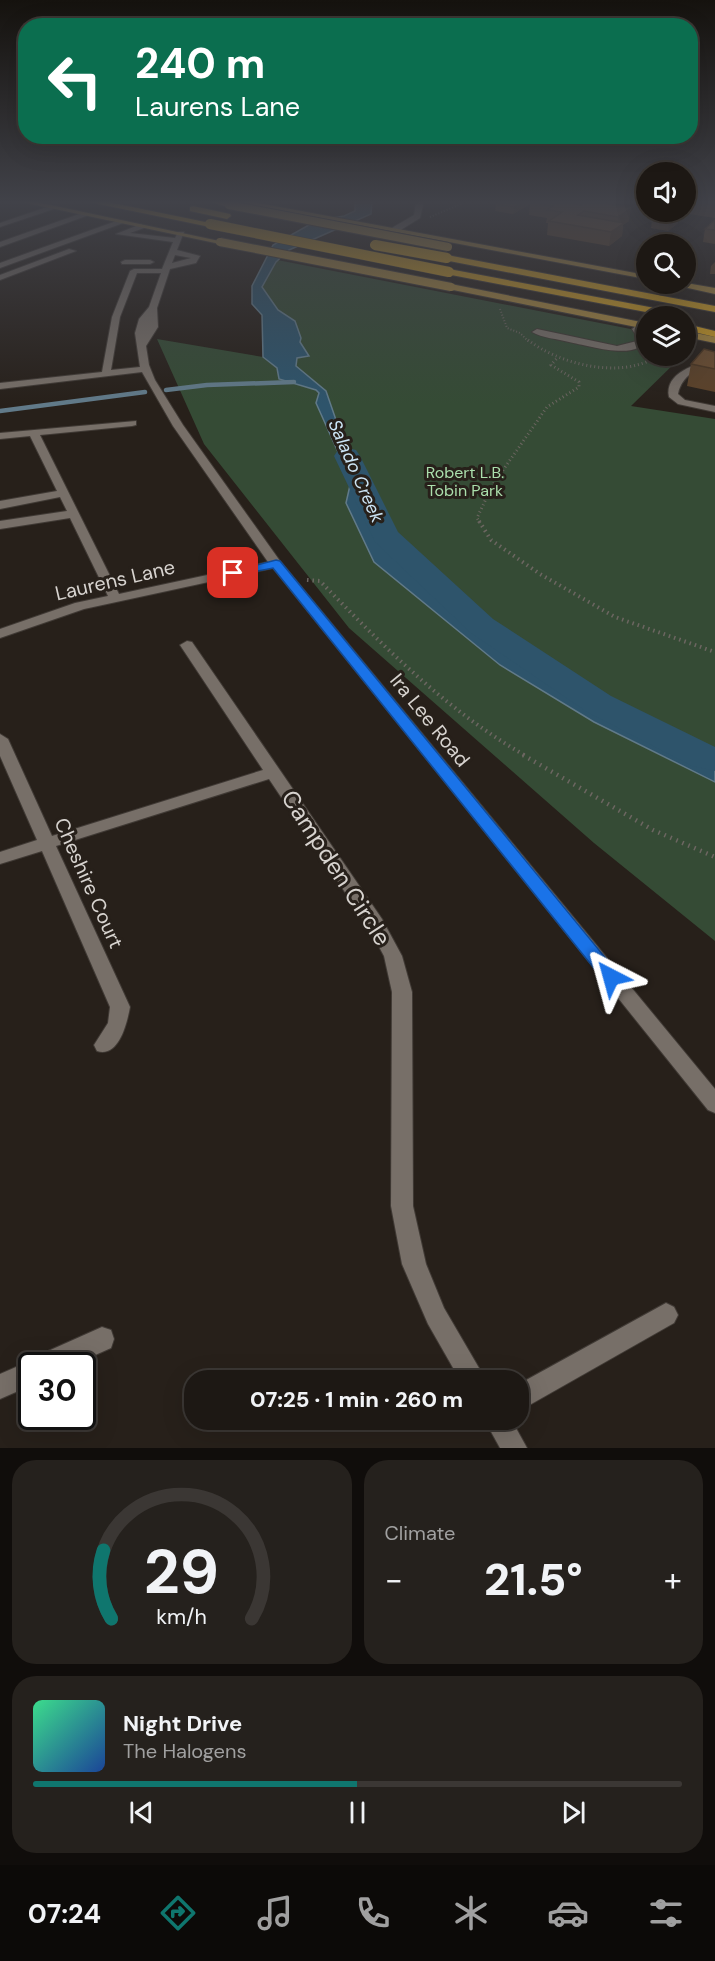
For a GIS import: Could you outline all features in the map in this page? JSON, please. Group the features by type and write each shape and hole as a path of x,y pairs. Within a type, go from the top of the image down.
{"highway":[{"path":"433,269 636,308"},
{"path":"503,269 715,309"},
{"path":"561,269 715,299"},
{"path":"546,291 636,321"},
{"path":"696,319 715,323"},
{"path":"696,329 715,334"}],"main road":[{"path":"356,269 636,322"},
{"path":"585,269 636,276"},
{"path":"596,269 636,276"},
{"path":"696,287 715,291"},
{"path":"696,336 715,340"}],"street":[{"path":"0,278 26,269"},
{"path":"106,374 109,346 116,317 134,271 154,269"},
{"name":"Ira Lee Road","path":"166,269 153,308 157,319 153,332 143,344 146,369 178,426 276,564 715,1104"},
{"path":"537,332 617,349 636,344"},
{"path":"715,363 700,365 689,370 674,387 673,395 682,402 715,409"},
{"path":"0,386 146,369"},
{"path":"0,436 132,423"},
{"path":"34,433 115,598"},
{"path":"0,505 63,493"},
{"path":"0,525 73,514"},
{"name":"Laurens Lane","path":"0,634 45,616 115,598 276,564"},
{"path":"187,645 274,772"},
{"name":"Cheshire Court","path":"0,739 120,1007 117,1025 104,1045"},
{"name":"Campden Circle","path":"0,858 274,772 376,924 393,957 402,992 402,1206 414,1264 436,1316 468,1370"},
{"path":"529,1392 666,1315"},
{"path":"74,1352 102,1339"},
{"path":"0,1387 18,1379"},
{"path":"503,1430 514,1448"}],"path":[{"path":"636,365 625,368 558,357 552,361 551,365 579,382 579,387 547,407 492,486 477,518 491,540 577,596 615,617 715,652"},
{"path":"304,580 320,581 396,659 487,734 653,830 715,857"}],"green space":[{"name":"Robert L.B. Tobin Park","path":"261,269 321,269 636,330 636,366 672,366 631,406 715,419 715,941 594,843 349,628 204,444 157,339 263,357 262,315 252,304 252,286"}],"water":[{"path":"261,269 272,269 262,287 278,310 295,321 301,338 300,342 309,356 297,358 296,366 326,391 336,420 367,479 369,516 374,528 406,566 445,599 483,618 550,676 582,697 715,766 715,782 594,722 500,665 374,562 346,503 351,481 316,403 319,393 316,390 279,379 277,368 263,357 262,315 252,304 252,286"}],"building":[{"path":"704,349 715,352 715,369 696,365 696,358"}],"waterway":[{"path":"166,390 207,385 294,382"},
{"path":"0,411 145,392"},
{"name":"Salado Creek","path":"347,456 385,536 482,626 599,704 705,757 715,759"}],"route":[{"path":"233,573 276,564 611,977"}]}
